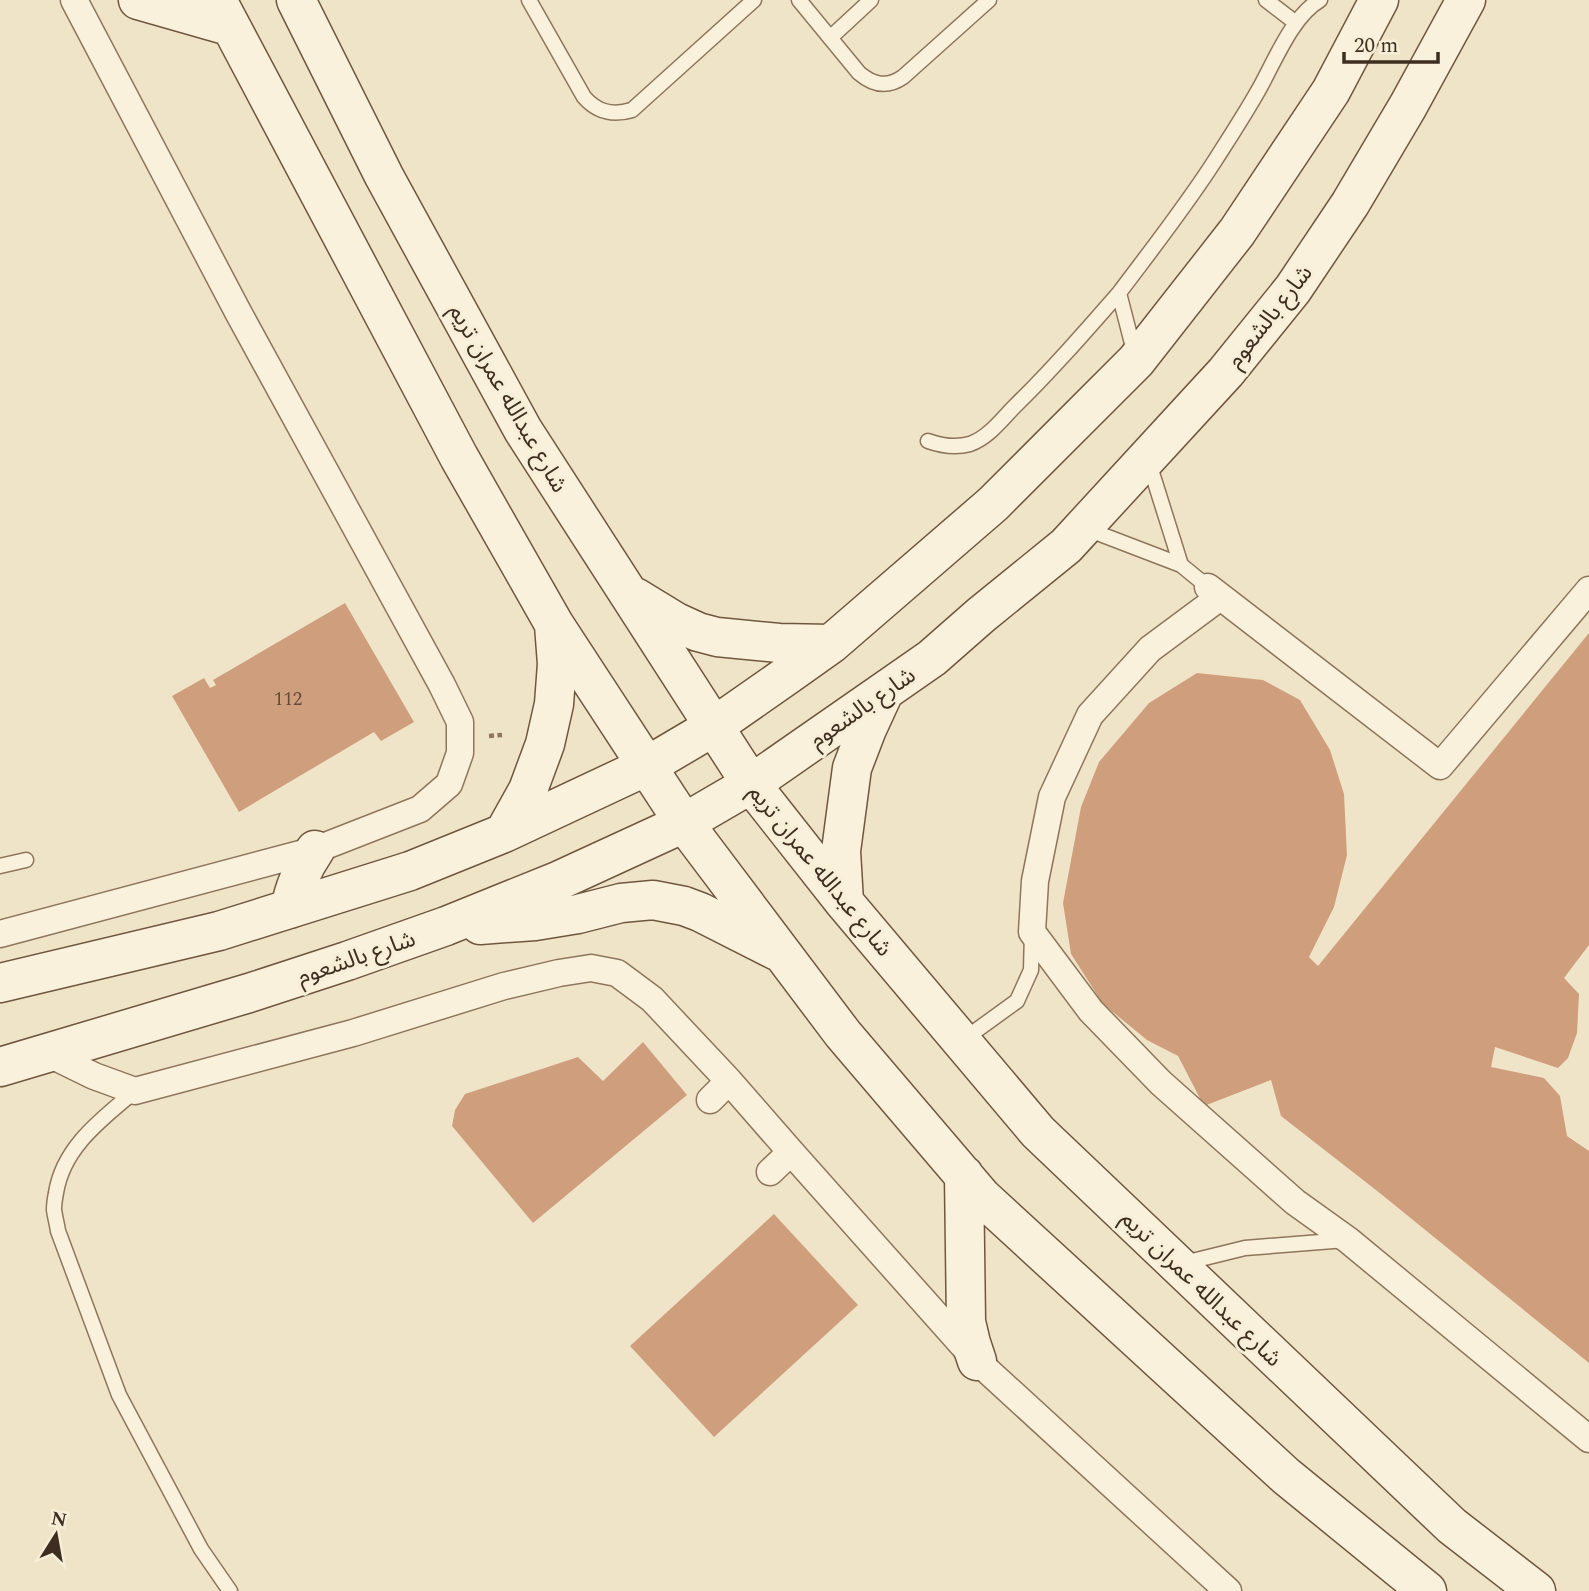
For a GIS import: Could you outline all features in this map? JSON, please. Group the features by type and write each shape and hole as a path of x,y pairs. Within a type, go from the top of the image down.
{"street":[{"path":"0,934 315,850 420,809 449,784 460,753 460,722 435,673 238,312 74,0"},
{"path":"138,0 223,13 459,457 554,624 684,823 843,1034 992,1206 1286,1476 1427,1591"},
{"name":"شارع عبدالله عمران تريم","path":"296,0 384,176 523,430 751,784 844,902 1038,1132 1452,1526 1536,1591"},
{"path":"0,983 219,931 410,871 504,832 647,766 713,727 831,644 993,504 1136,361 1237,232 1331,91 1379,0"},
{"name":"شارع بالشعوم","path":"0,1067 249,993 446,926 560,880 684,823 751,784 932,658 1066,546 1226,372 1293,289 1350,204 1466,0"},
{"path":"1589,590 1440,766 1214,592 1150,649 1090,715 1052,797 1035,881 1032,932 1091,1011 1161,1083 1296,1202 1348,1240 1589,1439"},
{"path":"630,594 676,622 717,637 779,643 831,644"},
{"path":"504,832 528,790 545,744 554,704 554,624"},
{"path":"844,902 841,851 852,768 884,692"},
{"path":"290,909 301,872 315,850"},
{"path":"446,926 535,921 621,903 653,900 692,909 783,955"},
{"path":"47,1053 94,1076 135,1091 353,1033 504,986 591,968 617,973 652,999 729,1081 977,1361 1228,1591"},
{"path":"710,1100 729,1081"},
{"path":"770,1172 791,1152"},
{"path":"964,1175 966,1322 977,1361"}],"lane":[{"path":"529,0 584,97 591,105 611,113 632,110 754,0"},
{"path":"799,0 867,80 878,84 896,82 903,77 989,0"},
{"path":"830,38 871,0"},
{"path":"1266,0 1296,23"},
{"path":"928,440 938,445 960,446 989,432 1034,388 1119,293 1214,162 1257,94 1296,23 1320,0"},
{"path":"1119,293 1136,361"},
{"path":"1147,459 1181,565"},
{"path":"1083,527 1181,565 1214,592"},
{"path":"0,866 26,860"},
{"path":"961,1041 1017,1000 1031,970 1032,932"},
{"path":"135,1091 88,1132 66,1161 54,1208 58,1231 119,1395 201,1549 230,1591"},
{"path":"1177,1265 1245,1248 1348,1240"}],"building":[{"path":"345,603 414,722 381,741 374,732 239,812 172,696 204,678 210,688 216,685 213,680"},
{"path":"1589,633 1589,945 1564,978 1579,994 1577,1033 1568,1058 1558,1068 1495,1047 1491,1067 1544,1078 1560,1096 1567,1136 1589,1151 1589,1363 1281,1116 1271,1080 1204,1106 1178,1056 1147,1040 1103,1004 1071,954 1063,903 1081,807 1099,762 1149,703 1197,673 1263,680 1300,700 1330,750 1344,794 1347,855 1334,907 1309,957 1318,966"},
{"path":"643,1042 687,1095 533,1223 452,1126 455,1110 465,1094 578,1057 603,1081"},
{"path":"774,1214 858,1305 714,1437 630,1346"}]}
